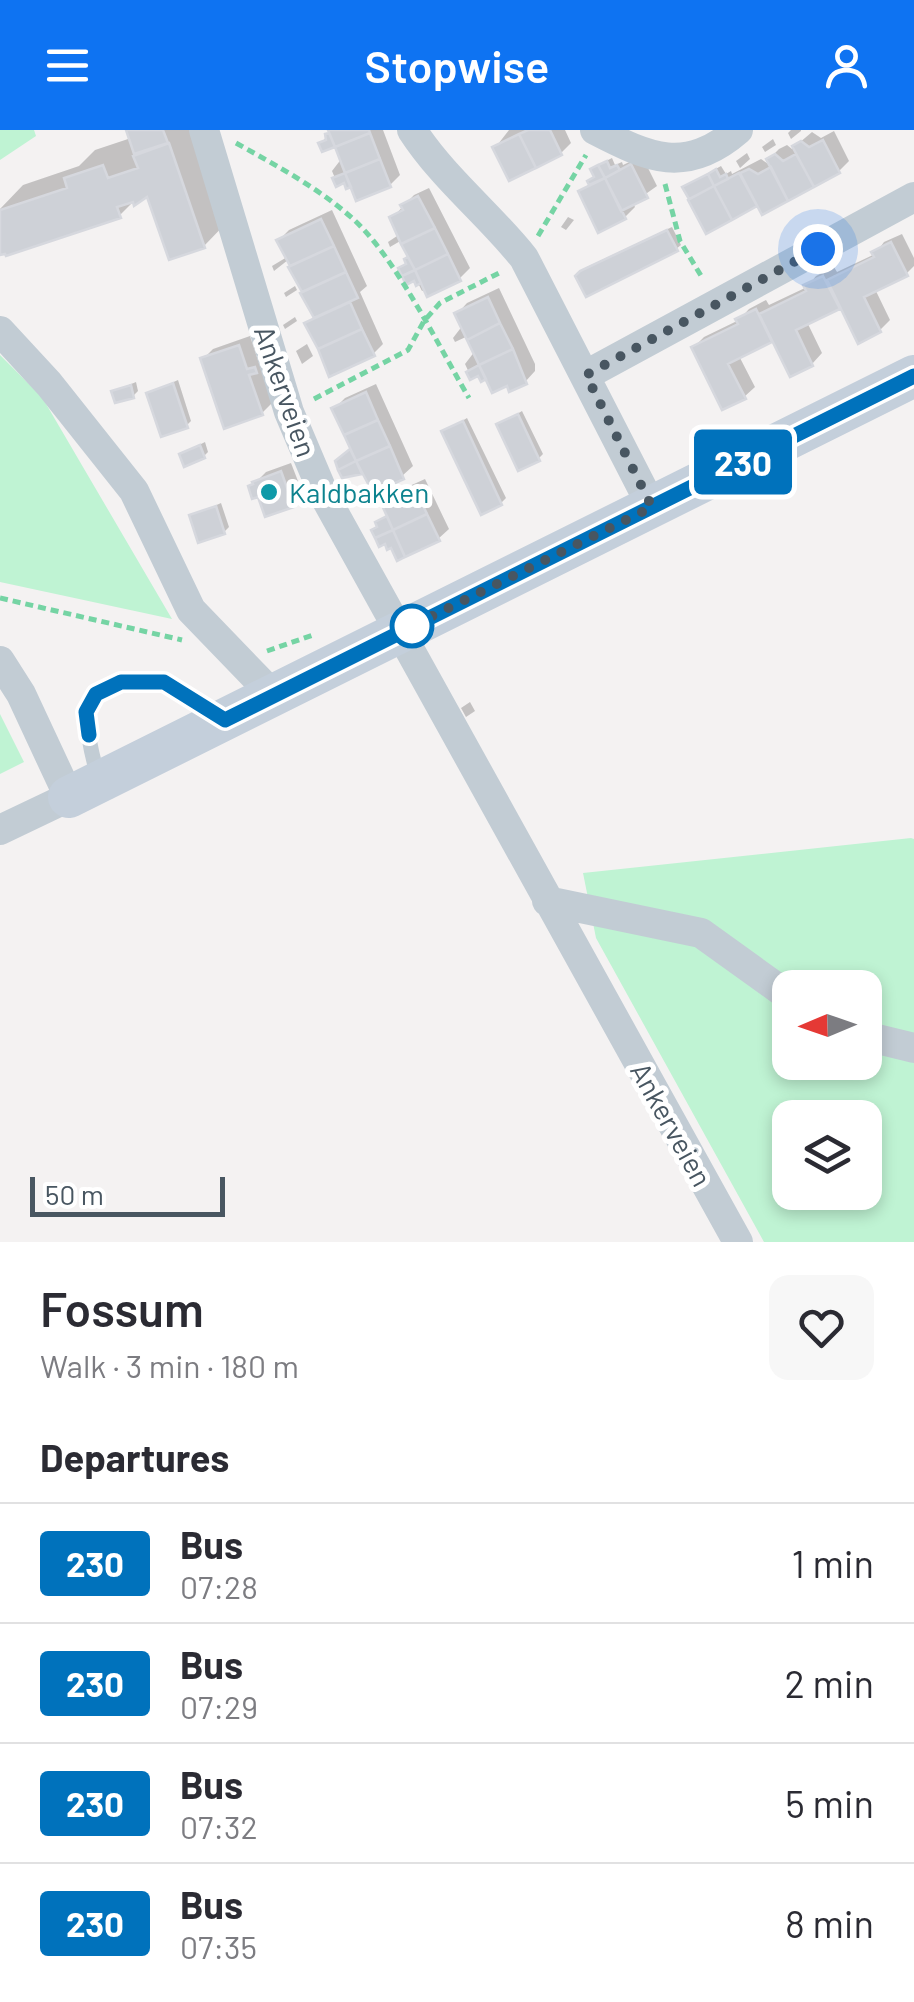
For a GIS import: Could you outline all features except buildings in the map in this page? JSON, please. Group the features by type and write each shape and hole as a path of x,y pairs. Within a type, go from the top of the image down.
{"street":[{"path":"412,130 442,170 524,258 652,507"},
{"path":"597,131 661,159 688,158 723,142 738,130"},
{"name":"Ankerveien","path":"207,140 289,412 326,498 738,1242"},
{"path":"586,375 914,198"},
{"path":"0,331 50,384 134,491 190,610 274,696"},
{"path":"0,830 914,376"},
{"path":"0,661 84,789"},
{"path":"547,901 701,933 772,984"},
{"path":"882,1040 914,1048"}],"lane":[{"path":"84,789 92,756 86,712 96,694 121,682 164,682 225,720"}],"path":[{"path":"289,412 408,350 424,321 440,303 524,258 597,131"},
{"path":"207,140 236,143 306,182 356,220 393,268 469,398"},
{"path":"661,159 675,226 690,258"},
{"path":"0,598 228,650"}],"green space":[{"path":"0,130 34,130 36,136 0,160"},
{"path":"0,355 42,397 172,619 0,582"},
{"path":"0,714 24,762 0,774"},
{"path":"914,839 914,1242 764,1242 596,938 583,873"}],"bus line":[{"name":"230","path":"89,735 86,712 96,694 121,682 164,682 225,720 914,376"}],"place":[{"name":"Kaldbakken","path":"269,492"}],"route":[{"path":"412,626 398,633 652,507 586,375 818,249"}]}
